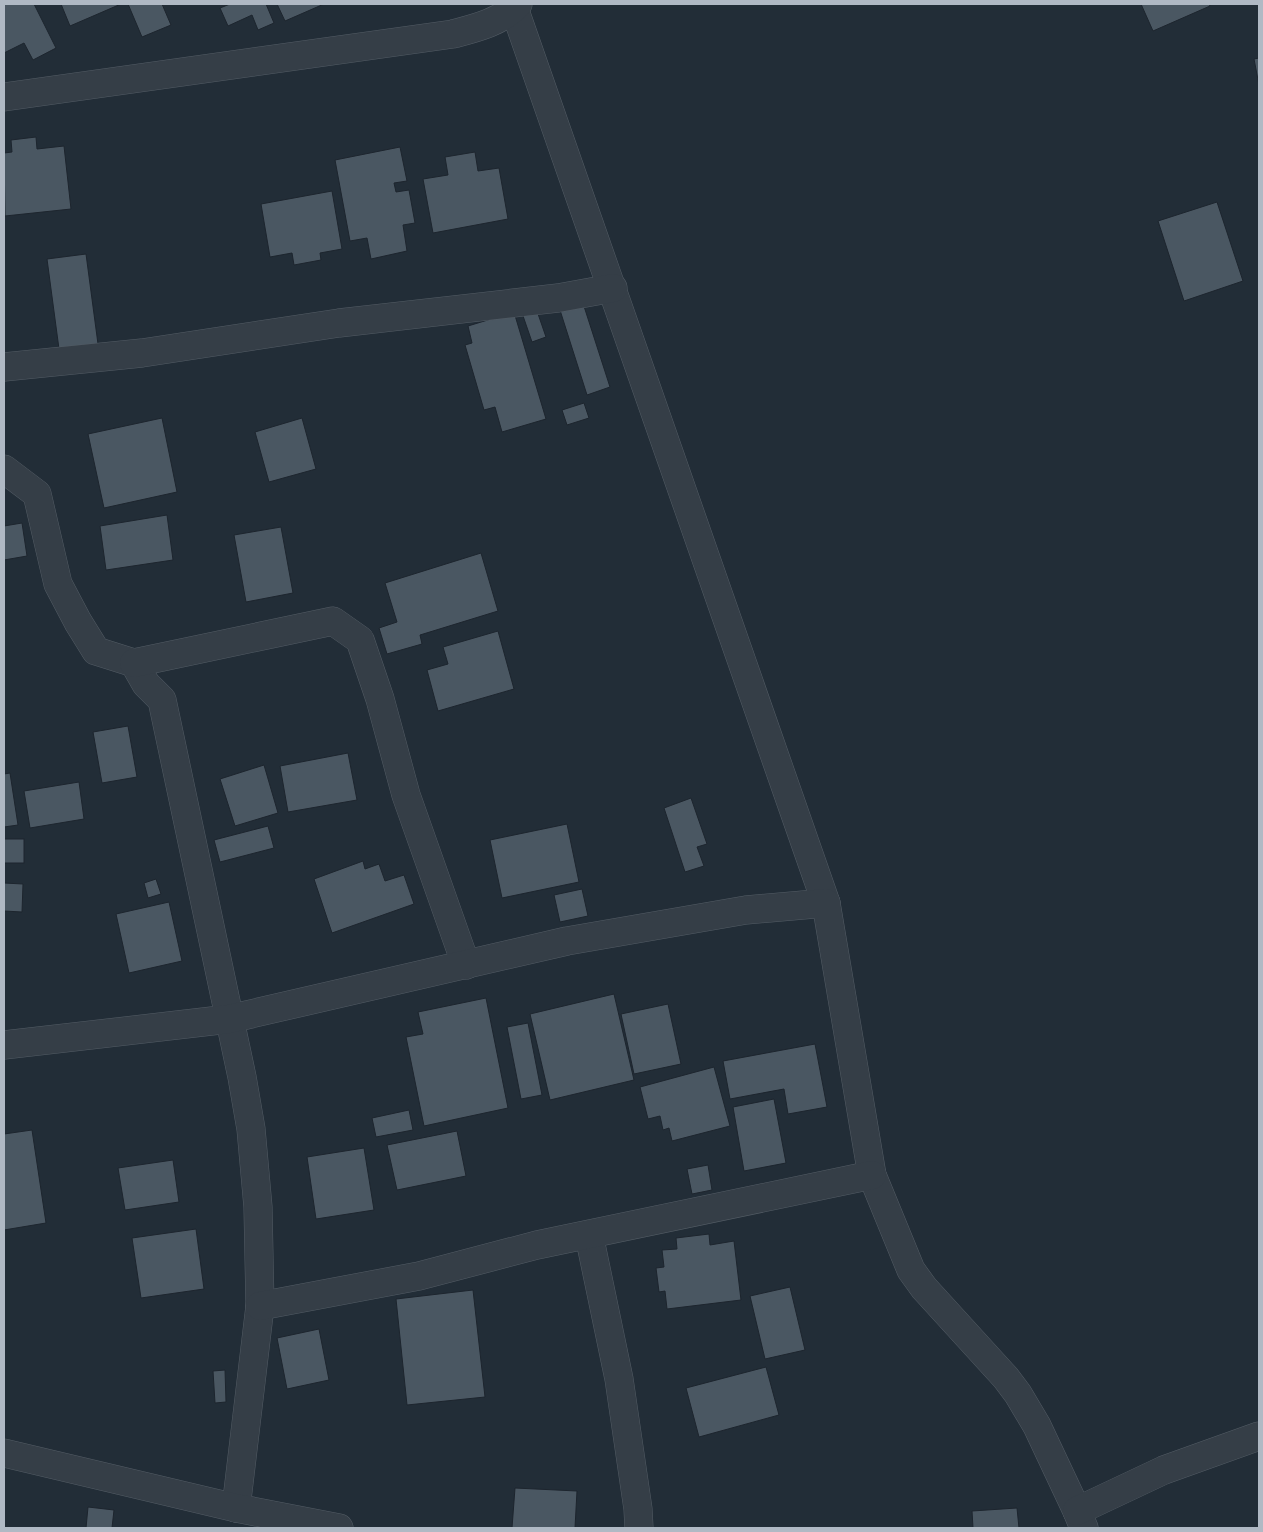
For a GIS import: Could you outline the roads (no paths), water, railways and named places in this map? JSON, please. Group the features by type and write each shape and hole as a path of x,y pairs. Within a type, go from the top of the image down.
{"street":[{"path":"4,96 453,34 485,25 516,6 826,903 872,1175 912,1270 924,1288 1006,1378 1018,1394 1037,1426 1080,1520 1164,1470 1259,1436"},
{"path":"4,367 142,353 339,323 558,298 613,288"},
{"path":"4,469 37,494 58,584 96,651 134,663 333,621 360,640 380,699 406,795 466,965"},
{"path":"134,663 146,684 162,700 242,1077 250,1129 258,1207 260,1306 236,1508"},
{"path":"4,1045 229,1019 567,941 746,910 826,903"},
{"path":"260,1306 419,1276 537,1246 872,1175"},
{"path":"589,1235 619,1379 638,1509 638,1528"},
{"path":"4,1453 236,1508 339,1528"}]}
